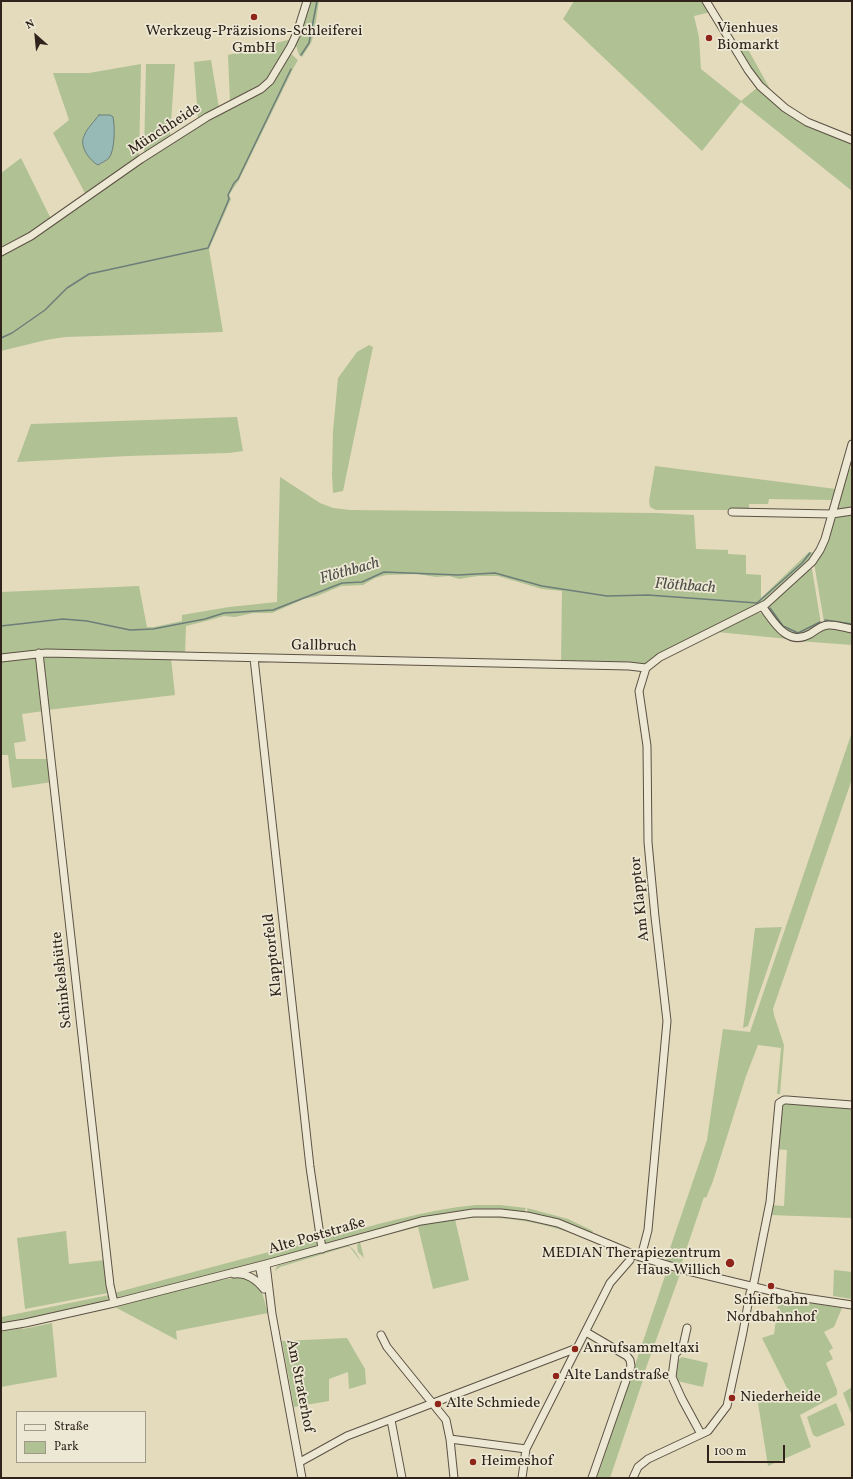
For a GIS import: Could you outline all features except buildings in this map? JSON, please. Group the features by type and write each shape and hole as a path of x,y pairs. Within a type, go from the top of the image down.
{"street":[{"name":"Münchheide","path":"1,252 31,236 141,160 207,117 261,89 270,80 291,46 297,33 307,1"},
{"path":"706,1 748,70 760,86 785,108 806,122 852,140"},
{"path":"646,668 660,656 762,606 815,559 822,546 852,444"},
{"path":"732,512 832,514 852,511"},
{"path":"762,606 781,631 793,638 804,637 823,626 830,625 852,629"},
{"name":"Gallbruch","path":"1,658 39,653 629,666 646,668"},
{"name":"Schinkelshütte","path":"39,653 110,1285 114,1303"},
{"name":"Klapptorfeld","path":"254,658 310,1167 322,1249"},
{"name":"Am Klapptor","path":"633,1258 642,1253 648,1230 667,1021 648,842 647,746 639,691 646,668"},
{"path":"633,1478 638,1467 648,1459 708,1431 727,1406 744,1332 750,1293 754,1282 770,1202 778,1105 782,1101 786,1100 852,1105"},
{"name":"Alte Poststraße","path":"1,1327 114,1303 263,1265 421,1221 473,1213 501,1213 527,1216 558,1223 633,1258 752,1287 803,1298 852,1306"},
{"path":"522,1478 526,1449 610,1283 633,1258"},
{"name":"Am Straterhof","path":"263,1265 264,1288 272,1314"},
{"name":"Am Straterhof","path":"263,1265 300,1462"},
{"path":"218,1276 239,1273 257,1280 264,1288"},
{"path":"687,1328 683,1346 675,1354 672,1377 682,1399 702,1434"},
{"path":"586,1332 628,1356 631,1366 592,1478"},
{"path":"381,1335 387,1347 446,1420 450,1439 454,1478"},
{"path":"302,1478 300,1462 347,1436 577,1348"},
{"path":"391,1420 402,1478"},
{"path":"450,1439 526,1449"}],"green space":[{"path":"309,1 319,1 314,34 311,43 302,57 299,55 295,42"},
{"path":"574,1 704,1 711,12 694,16 699,37 701,69 741,101 758,87 790,115 852,143 852,191 741,102 702,151 563,19"},
{"path":"292,39 263,85 230,103 228,55"},
{"path":"745,42 774,96 761,85 737,47"},
{"path":"290,53 298,60 239,180 229,195 231,199 209,249 223,332 65,337 1,351 1,254 173,140 222,112 253,97"},
{"path":"211,60 219,108 198,120 194,62"},
{"path":"141,64 139,158 86,195 53,133 69,120 53,73 89,73"},
{"path":"146,64 175,64 170,137 144,155"},
{"path":"21,158 51,219 31,234 1,249 1,173"},
{"path":"369,345 373,347 343,491 333,493 333,431 338,378 357,352"},
{"path":"237,417 243,451 229,453 128,456 17,462 31,424"},
{"path":"655,466 836,489 833,500 769,499 768,504 749,504 749,508 732,510 656,510 650,507 649,501"},
{"path":"847,469 852,469 852,509 840,510 837,507"},
{"path":"280,477 320,503 333,508 350,510 656,513 694,515 696,549 728,550 728,554 746,555 746,574 761,575 761,598 809,552 816,553 766,602 658,655 641,665 561,663 562,591 542,589 498,576 478,576 459,579 449,576 436,577 417,574 386,575 375,578 363,585 341,586 317,596 304,599 272,613 253,613 235,617 224,616 186,626 185,655 1,657 1,592 139,586 147,627 182,621 182,615 229,607 277,602"},
{"path":"852,513 852,627 824,622 814,563 834,517"},
{"path":"808,568 812,569 821,624 798,636 780,628 767,609 769,605"},
{"path":"756,612 764,614 778,632 788,639 717,632"},
{"path":"831,627 852,631 852,645 799,641 823,630"},
{"path":"34,655 38,658 44,711 22,714 26,741 14,743 16,759 49,759 52,782 12,788 8,755 1,755 1,660"},
{"path":"45,655 171,658 175,695 47,710 42,657"},
{"path":"852,732 852,779 773,1009 784,1045 780,1094 777,1094 781,1048 758,1045 746,1076 713,1181 706,1198 704,1197 682,1262 683,1265 666,1260 707,1140 723,1029 750,1032"},
{"path":"782,927 748,1026 743,1028 755,928"},
{"path":"783,1101 852,1106 852,1218 770,1215 772,1205 784,1206 787,1150 776,1149 780,1104"},
{"path":"500,1205 526,1208 524,1212 493,1210 446,1213 325,1244 322,1239 418,1215 457,1207"},
{"path":"527,1208 568,1219 593,1231 592,1233 566,1223 528,1213"},
{"path":"488,1215 545,1223 578,1235 532,1222 503,1218 455,1219 469,1280 433,1289 418,1227 360,1242 364,1258 358,1252 357,1245 361,1240 440,1221 472,1216"},
{"path":"66,1231 69,1264 105,1260 108,1293 25,1309 17,1238"},
{"path":"318,1239 316,1247 117,1298 114,1293"},
{"path":"345,1245 351,1247 353,1249 361,1262 350,1247 346,1247 280,1267 275,1271 277,1266"},
{"path":"667,1270 680,1274 642,1379 643,1380 610,1478 597,1478"},
{"path":"834,1270 852,1272 852,1299 833,1296"},
{"path":"242,1278 255,1282 264,1297 268,1313 176,1331 177,1340 113,1306 208,1282"},
{"path":"109,1295 107,1301 44,1316 1,1324 1,1317"},
{"path":"779,1298 842,1308 834,1327 824,1332 833,1348 829,1351 833,1359 826,1363 837,1390 837,1395 800,1415 811,1447 768,1466 758,1403 790,1394 762,1338 774,1334"},
{"path":"52,1323 57,1377 1,1387 1,1332"},
{"path":"347,1338 365,1369 366,1384 349,1389 348,1372 329,1379 329,1401 294,1407 282,1341"},
{"path":"682,1357 708,1363 703,1387 677,1381 674,1376 677,1361"},
{"path":"852,1387 852,1416 843,1393"},
{"path":"836,1403 845,1425 817,1437 813,1435 807,1417"}],"water":[{"path":"99,115 110,115 113,117 114,132 111,154 108,159 98,165 88,156 84,148 83,140 87,130"}],"waterway":[{"path":"301,55 309,43 317,1"},
{"path":"1,338 12,333 45,310 67,288 89,274 208,248 229,199 228,195 234,183 238,179 291,69"},
{"name":"Flöthbach","path":"1,626 63,619 87,621 130,630 153,629 205,619 224,613 273,610 342,583 362,582 384,572 458,575 495,573 542,586 607,596 648,595 757,603 802,563 810,553"},
{"name":"Flöthbach","path":"770,608 783,626 798,633 820,622"},
{"name":"Flöthbach","path":"825,620 852,624"}],"place":[{"name":"Werkzeug-Präzisions-Schleiferei GmbH","path":"254,17"},
{"name":"Vienhues Biomarkt","path":"709,38"},
{"name":"MEDIAN Therapiezentrum Haus Willich","path":"730,1263"},
{"name":"Schiefbahn Nordbahnhof","path":"771,1286"},
{"name":"Anrufsammeltaxi","path":"575,1349"},
{"name":"Alte Landstraße","path":"556,1376"},
{"name":"Niederheide","path":"732,1398"},
{"name":"Alte Schmiede","path":"438,1404"},
{"name":"Heimeshof","path":"473,1462"}]}
